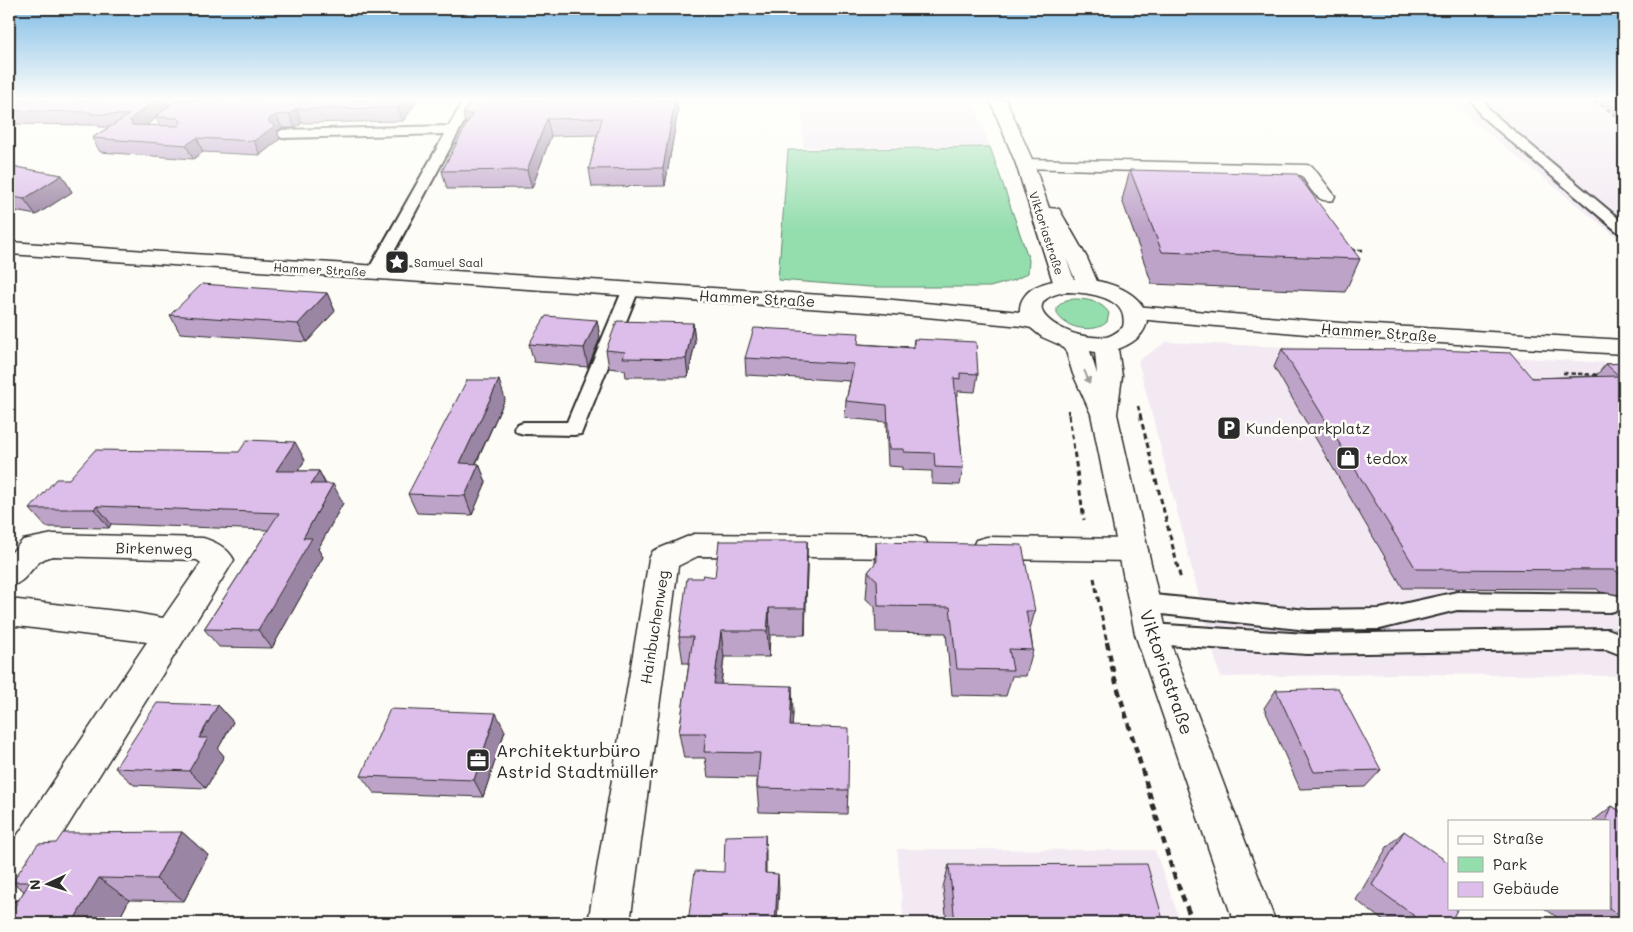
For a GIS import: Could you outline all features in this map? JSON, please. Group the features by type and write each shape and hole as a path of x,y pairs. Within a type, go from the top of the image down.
{"street":[{"name":"Viktoriastraße","path":"1016,143 1065,285"},
{"path":"1027,172 1306,170 1326,196"},
{"name":"Viktoriastraße","path":"1027,172 1058,222 1077,258 1088,286"},
{"name":"Hammer Straße","path":"9,248 883,306 1016,318 1037,323"},
{"path":"1065,285 1088,286 1117,296 1128,304 1134,313 1136,322 1132,331 1123,338 1109,343 1092,344 1057,337 1037,323 1030,310 1032,301 1036,297 1050,288 1065,285"},
{"name":"Hammer Straße","path":"883,306 1036,297"},
{"name":"Hammer Straße","path":"1134,313 1341,330 1624,347"},
{"name":"Viktoriastraße","path":"1069,340 1076,348 1085,374 1104,414 1147,619 1255,923"},
{"name":"Viktoriastraße","path":"1104,414 1110,376 1106,348 1109,343"},
{"name":"Hainbuchenweg","path":"609,923 664,559 694,544 1132,550"},
{"name":"Birkenweg","path":"9,575 34,548 53,545 203,549 219,560 9,882"},
{"path":"9,612 135,626 171,633"}],"lane":[{"path":"375,272 446,143"},
{"path":"1520,143 1624,230"},
{"path":"524,428 574,429 631,290"},
{"path":"1147,619 1380,619 1457,602 1610,603"},
{"path":"1147,619 1307,644 1608,639 1624,646"}],"path":[{"path":"1344,250 1364,250"},
{"path":"1563,373 1608,375"},
{"path":"1583,379 1602,380"},
{"path":"1066,402 1088,549 1114,676 1173,872 1193,923"}],"shaded area":[{"path":"803,143 989,143 990,147 803,148"},
{"path":"1501,143 1624,143 1624,243"},
{"path":"1166,342 1476,355 1624,364 1624,676 1401,674 1220,677 1138,361"},
{"path":"897,849 1155,850 1181,923 904,923"}],"green space":[{"path":"990,147 1029,260 1028,273 1015,280 990,287 870,287 778,280 788,150"},
{"path":"1074,299 1098,303 1109,313 1107,322 1102,326 1088,329 1066,323 1057,313 1057,307 1066,300"}],"building":[{"path":"166,143 188,143 186,145"},
{"path":"456,143 537,143 527,170 442,171"},
{"path":"596,143 667,143 663,168 589,169"},
{"path":"9,166 62,175 24,199 9,196"},
{"path":"1130,170 1297,174 1360,259 1162,252"},
{"path":"202,284 327,293 298,324 170,315"},
{"path":"546,316 597,320 584,348 529,344"},
{"path":"617,321 693,323 686,359 623,358 625,352 606,350"},
{"path":"754,328 859,333 858,344 914,348 914,339 976,342 978,374 960,373 960,379 954,378 963,468 935,467 934,453 904,452 904,449 889,449 887,405 846,401 854,364 745,358"},
{"path":"1282,349 1436,350 1511,353 1532,378 1619,376 1606,364 1624,363 1624,574 1618,573 1615,570 1416,569"},
{"path":"467,380 499,380 460,463 479,464 465,496 408,494"},
{"path":"247,440 295,442 276,471 319,471 311,484 333,484 303,538 312,538 258,630 204,629 279,513 97,506 94,509 30,509 56,479 69,479 95,450 239,452"},
{"path":"719,541 807,541 805,608 769,608 767,631 721,631 714,684 792,686 790,726 849,728 848,790 757,788 760,753 704,752 706,733 679,733 693,637 679,637 687,578 702,578 703,575 715,577"},
{"path":"876,542 1022,545 1035,611 1026,611 1033,650 1009,649 1013,670 957,669 950,607 878,606 877,580 868,572 877,561"},
{"path":"1338,688 1381,770 1314,772 1276,690"},
{"path":"157,703 218,705 199,738 208,738 189,771 115,768"},
{"path":"390,709 496,713 474,780 361,776"},
{"path":"1612,806 1624,814 1624,919 1610,909 1610,820 1606,820"},
{"path":"1404,831 1448,862 1448,910 1457,910 1450,923 1424,923 1372,885"},
{"path":"182,832 156,879 99,878 72,923 9,923 9,915 30,882 12,882 38,844 56,843 63,833"},
{"path":"765,835 765,873 778,874 775,923 688,923 695,871 724,872 725,836"},
{"path":"1147,864 1164,923 955,923 949,865"}],"place":[{"name":"Samuel Saal","path":"397,262"},
{"name":"Kundenparkplatz","path":"1229,428"},
{"name":"tedox","path":"1348,458"},
{"name":"Architekturbüro Astrid Stadtmüller","path":"478,760"}]}
